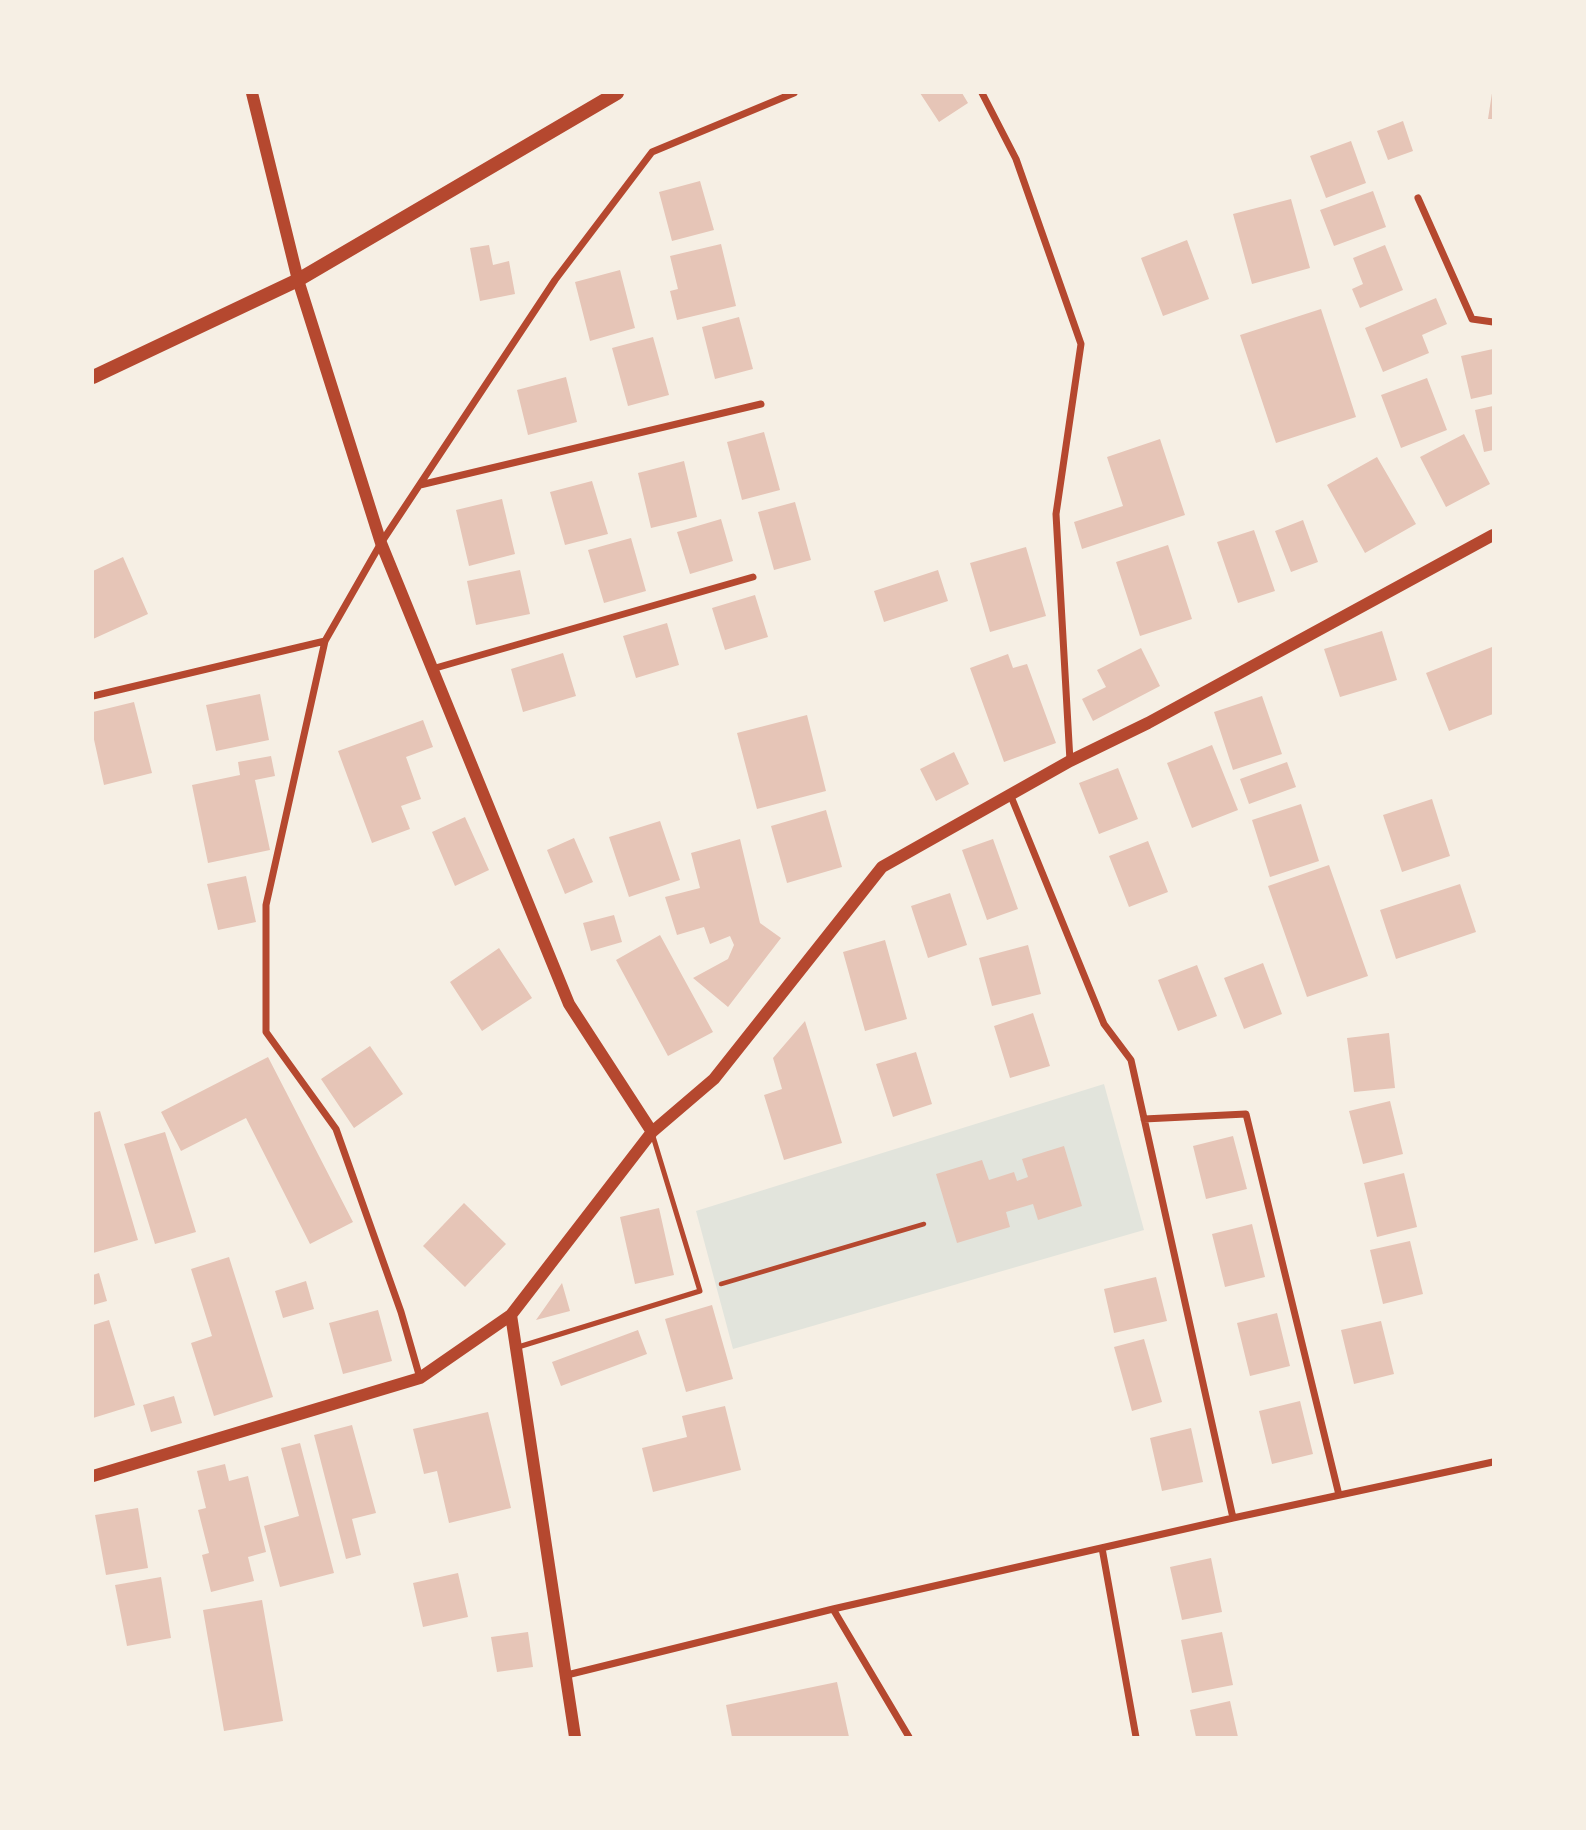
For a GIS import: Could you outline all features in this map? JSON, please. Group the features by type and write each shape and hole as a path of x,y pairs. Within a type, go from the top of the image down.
{"main road":[{"path":"93,377 298,281 617,93"}],"street":[{"path":"252,93 298,281 381,543 569,1004 652,1132"},
{"path":"420,1378 401,1312 336,1129 266,1031 267,905 325,641 381,543 555,280 652,152 794,93"},
{"path":"982,93 1016,159 1081,344 1056,514 1070,761"},
{"path":"1419,198 1472,319 1493,322"},
{"path":"420,485 761,404"},
{"path":"93,1476 420,1378 511,1315 652,1132 714,1079 882,867 1070,761 1147,723 1493,535"},
{"path":"432,669 753,577"},
{"path":"93,696 325,641"},
{"path":"1010,794 1104,1024 1131,1060 1233,1518"},
{"path":"1144,1119 1247,1114 1339,1495"},
{"path":"511,1315 575,1737"},
{"path":"567,1675 833,1609 1493,1462"},
{"path":"1102,1548 1136,1737"},
{"path":"833,1609 909,1737"}],"lane":[{"path":"515,1348 700,1290 652,1132"}],"path":[{"path":"700,1290 925,1224"}],"shaded area":[{"path":"1104,1084 1144,1230 733,1349 696,1211"}],"building":[{"path":"920,93 962,93 968,103 939,122"},
{"path":"1492,93 1493,119 1488,119"},
{"path":"1403,121 1413,151 1388,160 1377,131"},
{"path":"1351,141 1366,183 1326,198 1310,156"},
{"path":"700,181 714,230 672,241 659,192"},
{"path":"1373,191 1386,227 1334,246 1320,210"},
{"path":"1291,199 1310,268 1252,284 1233,214"},
{"path":"1187,240 1209,299 1163,316 1141,258"},
{"path":"721,244 736,306 677,320 670,291 678,289 670,256"},
{"path":"489,245 493,265 509,261 515,294 480,301 470,248"},
{"path":"1385,245 1403,290 1360,308 1352,289 1363,284 1353,258"},
{"path":"620,270 635,328 590,341 575,282"},
{"path":"1436,298 1447,324 1422,335 1429,353 1383,372 1365,328"},
{"path":"1321,309 1356,417 1276,443 1240,335"},
{"path":"739,317 753,369 715,379 702,327"},
{"path":"653,337 669,395 628,406 612,348"},
{"path":"1493,349 1493,394 1471,399 1461,356"},
{"path":"566,377 577,422 528,435 517,390"},
{"path":"1427,378 1447,430 1401,448 1381,395"},
{"path":"1493,406 1493,450 1484,452 1475,410"},
{"path":"764,432 780,490 742,500 727,442"},
{"path":"1464,434 1490,484 1446,507 1420,457"},
{"path":"1160,439 1185,515 1082,549 1074,522 1123,506 1107,457"},
{"path":"1377,457 1416,524 1365,553 1327,485"},
{"path":"684,461 697,517 651,528 638,473"},
{"path":"592,481 608,534 565,545 550,492"},
{"path":"502,499 515,554 469,566 456,510"},
{"path":"795,502 811,560 774,570 758,512"},
{"path":"721,519 733,561 690,574 677,532"},
{"path":"1303,520 1318,562 1291,572 1275,531"},
{"path":"1254,530 1275,591 1238,603 1217,542"},
{"path":"631,538 646,591 604,603 588,550"},
{"path":"1168,545 1192,619 1140,636 1116,562"},
{"path":"1026,547 1046,616 990,632 970,563"},
{"path":"123,557 148,614 93,639 93,571"},
{"path":"520,570 530,614 476,625 467,581"},
{"path":"938,570 948,601 884,622 874,591"},
{"path":"755,595 768,637 725,650 712,608"},
{"path":"667,623 679,665 636,678 623,636"},
{"path":"1382,631 1397,680 1340,697 1324,649"},
{"path":"1492,647 1493,714 1449,731 1426,673"},
{"path":"1141,648 1160,686 1093,721 1082,699 1106,687 1097,670"},
{"path":"563,653 576,696 523,712 511,669"},
{"path":"1008,654 1013,668 1027,664 1056,743 1004,762 970,668"},
{"path":"260,694 269,740 216,751 206,705"},
{"path":"1262,696 1282,754 1233,770 1214,712"},
{"path":"134,702 152,773 104,785 93,735 93,712"},
{"path":"807,715 826,791 757,809 737,733"},
{"path":"423,720 433,747 406,757 421,799 401,806 410,829 372,843 338,751"},
{"path":"1212,745 1238,810 1192,828 1167,763"},
{"path":"954,752 969,784 936,801 920,769"},
{"path":"271,756 275,776 255,780 270,850 208,863 192,785 240,775 238,762"},
{"path":"1287,762 1296,787 1249,804 1240,779"},
{"path":"1118,768 1138,819 1099,834 1079,783"},
{"path":"1432,799 1450,856 1402,872 1383,815"},
{"path":"1301,804 1319,861 1270,877 1252,820"},
{"path":"826,810 842,867 787,883 771,826"},
{"path":"465,817 489,870 455,886 432,832"},
{"path":"660,821 680,880 629,897 609,837"},
{"path":"574,838 593,882 565,894 547,850"},
{"path":"740,839 760,923 781,938 728,1007 693,978 728,959 734,945 730,936 710,944 704,927 677,935 665,897 700,888 691,853"},
{"path":"993,839 1018,909 987,920 962,850"},
{"path":"1148,841 1168,892 1129,907 1109,856"},
{"path":"1329,865 1368,976 1307,997 1268,886"},
{"path":"246,876 256,922 218,930 207,884"},
{"path":"1460,884 1476,932 1396,959 1380,910"},
{"path":"950,893 967,945 928,958 911,906"},
{"path":"614,915 622,942 591,951 583,923"},
{"path":"660,935 713,1032 668,1056 616,960"},
{"path":"885,940 907,1019 865,1031 843,952"},
{"path":"1028,945 1041,994 992,1006 979,958"},
{"path":"499,948 532,998 482,1031 450,982"},
{"path":"1263,963 1282,1014 1244,1029 1224,978"},
{"path":"1197,965 1217,1016 1178,1031 1158,980"},
{"path":"1033,1013 1050,1066 1010,1078 994,1026"},
{"path":"805,1021 842,1143 784,1160 764,1095 782,1089 773,1058"},
{"path":"1389,1033 1395,1088 1354,1092 1347,1038"},
{"path":"370,1046 403,1094 354,1128 321,1079"},
{"path":"916,1052 932,1104 893,1117 876,1064"},
{"path":"268,1057 353,1222 310,1244 246,1118 181,1151 161,1112"},
{"path":"1390,1101 1403,1154 1363,1164 1349,1111"},
{"path":"100,1111 138,1240 93,1253 93,1113"},
{"path":"165,1132 196,1232 155,1244 124,1144"},
{"path":"1233,1136 1247,1189 1206,1199 1193,1146"},
{"path":"1064,1146 1082,1206 1038,1220 1033,1204 1006,1212 1010,1227 957,1243 936,1174 982,1160 989,1180 1014,1172 1017,1181 1028,1177 1022,1159"},
{"path":"1404,1173 1417,1227 1377,1237 1364,1183"},
{"path":"464,1203 506,1244 465,1287 423,1246"},
{"path":"659,1208 674,1275 635,1284 620,1217"},
{"path":"1252,1224 1265,1277 1225,1287 1212,1234"},
{"path":"1410,1241 1423,1294 1383,1304 1370,1250"},
{"path":"229,1257 273,1397 214,1416 191,1343 212,1336 191,1269"},
{"path":"99,1273 107,1301 93,1305 93,1275"},
{"path":"1156,1277 1167,1321 1114,1333 1104,1289"},
{"path":"306,1281 314,1309 283,1318 275,1291"},
{"path":"562,1283 570,1311 536,1320"},
{"path":"712,1305 733,1379 686,1392 665,1319"},
{"path":"378,1310 392,1361 343,1374 329,1323"},
{"path":"1277,1313 1290,1366 1250,1376 1237,1323"},
{"path":"109,1320 135,1405 93,1418 93,1325"},
{"path":"1381,1321 1394,1374 1354,1384 1341,1330"},
{"path":"638,1330 647,1354 561,1386 552,1362"},
{"path":"1144,1339 1162,1402 1132,1411 1114,1347"},
{"path":"174,1396 182,1423 151,1432 143,1405"},
{"path":"1300,1401 1313,1454 1272,1464 1259,1411"},
{"path":"725,1406 741,1470 653,1492 642,1448 687,1437 682,1416"},
{"path":"488,1412 511,1508 449,1523 437,1471 424,1474 413,1429"},
{"path":"352,1425 376,1513 352,1519 361,1555 346,1559 314,1435"},
{"path":"1191,1428 1203,1482 1162,1491 1150,1438"},
{"path":"300,1443 334,1573 280,1587 264,1526 299,1516 281,1448"},
{"path":"225,1464 229,1481 248,1476 266,1552 248,1557 254,1581 211,1592 202,1555 209,1553 198,1510 206,1508 197,1471"},
{"path":"138,1508 148,1568 106,1575 95,1515"},
{"path":"1211,1558 1222,1612 1182,1620 1170,1567"},
{"path":"458,1573 468,1617 423,1627 413,1583"},
{"path":"161,1577 171,1638 127,1646 115,1585"},
{"path":"262,1600 283,1721 224,1731 203,1610"},
{"path":"528,1632 533,1667 497,1672 491,1637"},
{"path":"1222,1632 1233,1685 1192,1693 1181,1640"},
{"path":"837,1682 849,1737 732,1737 726,1705"},
{"path":"1230,1701 1238,1737 1196,1737 1190,1710"}]}
